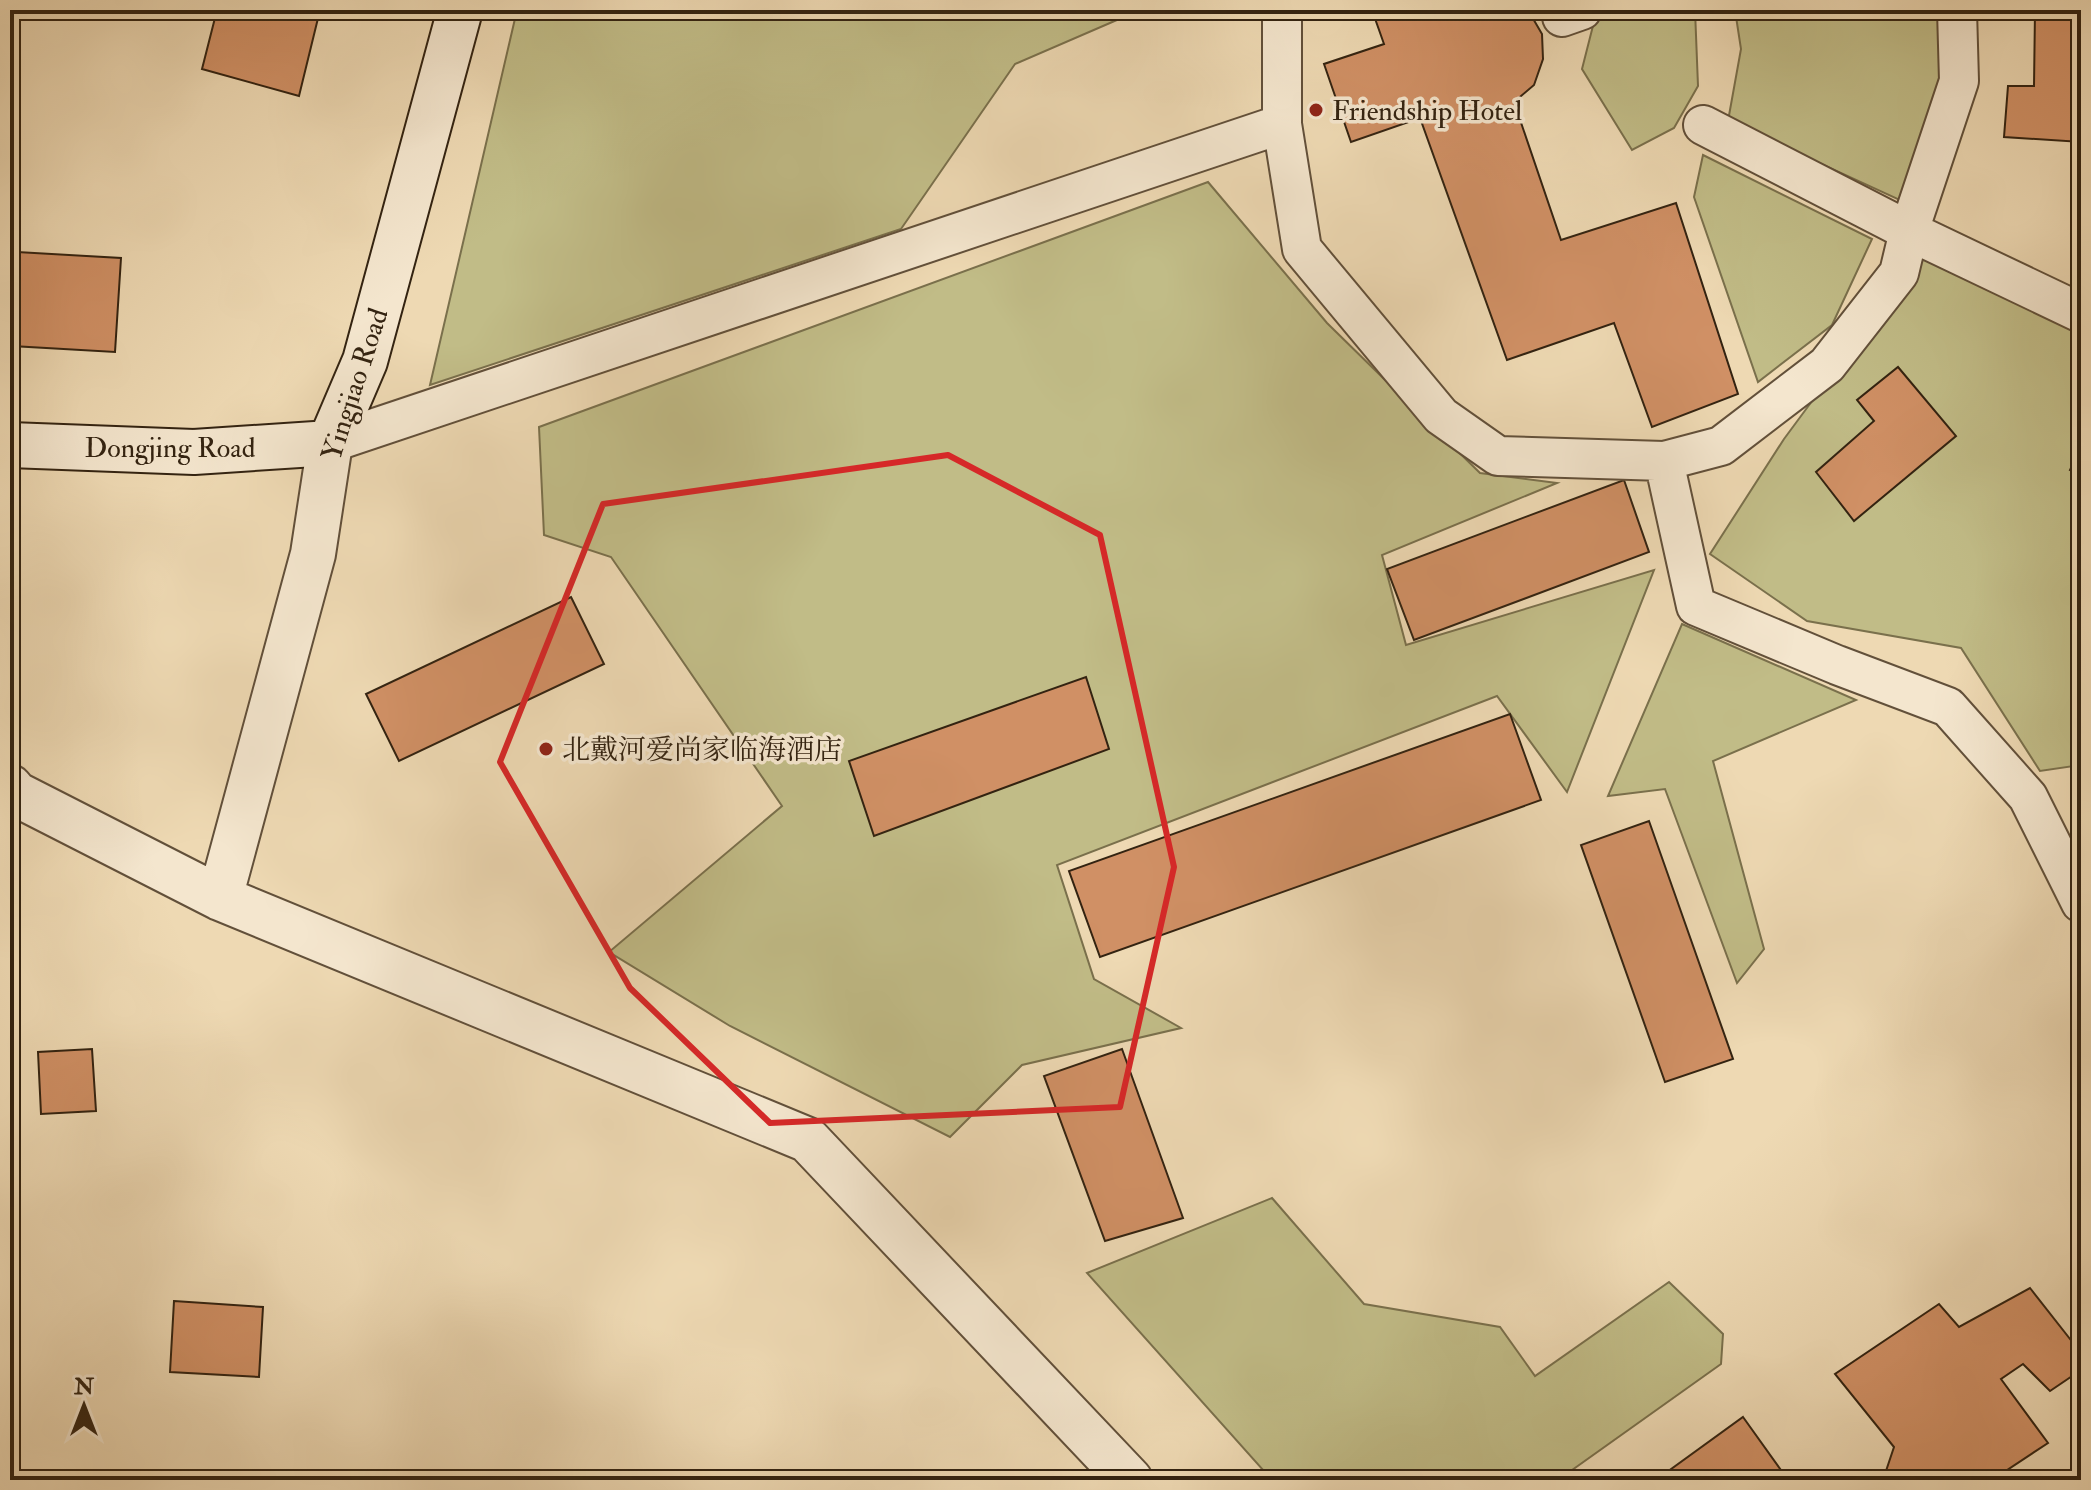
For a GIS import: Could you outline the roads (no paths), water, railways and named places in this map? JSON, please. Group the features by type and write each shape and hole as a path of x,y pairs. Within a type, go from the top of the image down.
{"street":[{"name":"Yingjiao Road","path":"220,898 313,554 330,443 365,361 460,10"},
{"path":"1282,10 1282,124 1302,249 1441,416 1498,456 1664,461 1721,446 1827,365 1899,273 1909,231 1959,81 1957,10"},
{"path":"330,443 1282,124"},
{"path":"1703,125 1909,231 2081,313"},
{"name":"Dongjing Road","path":"10,445 194,452 330,443"},
{"path":"1664,461 1696,606 1948,707 2028,797 2081,903"},
{"path":"10,787 16,794 220,898 808,1140 1130,1480"}],"place":[{"name":"Friendship Hotel","path":"1316,110"},
{"name":"北戴河爱尚家临海酒店","path":"546,749"}]}
